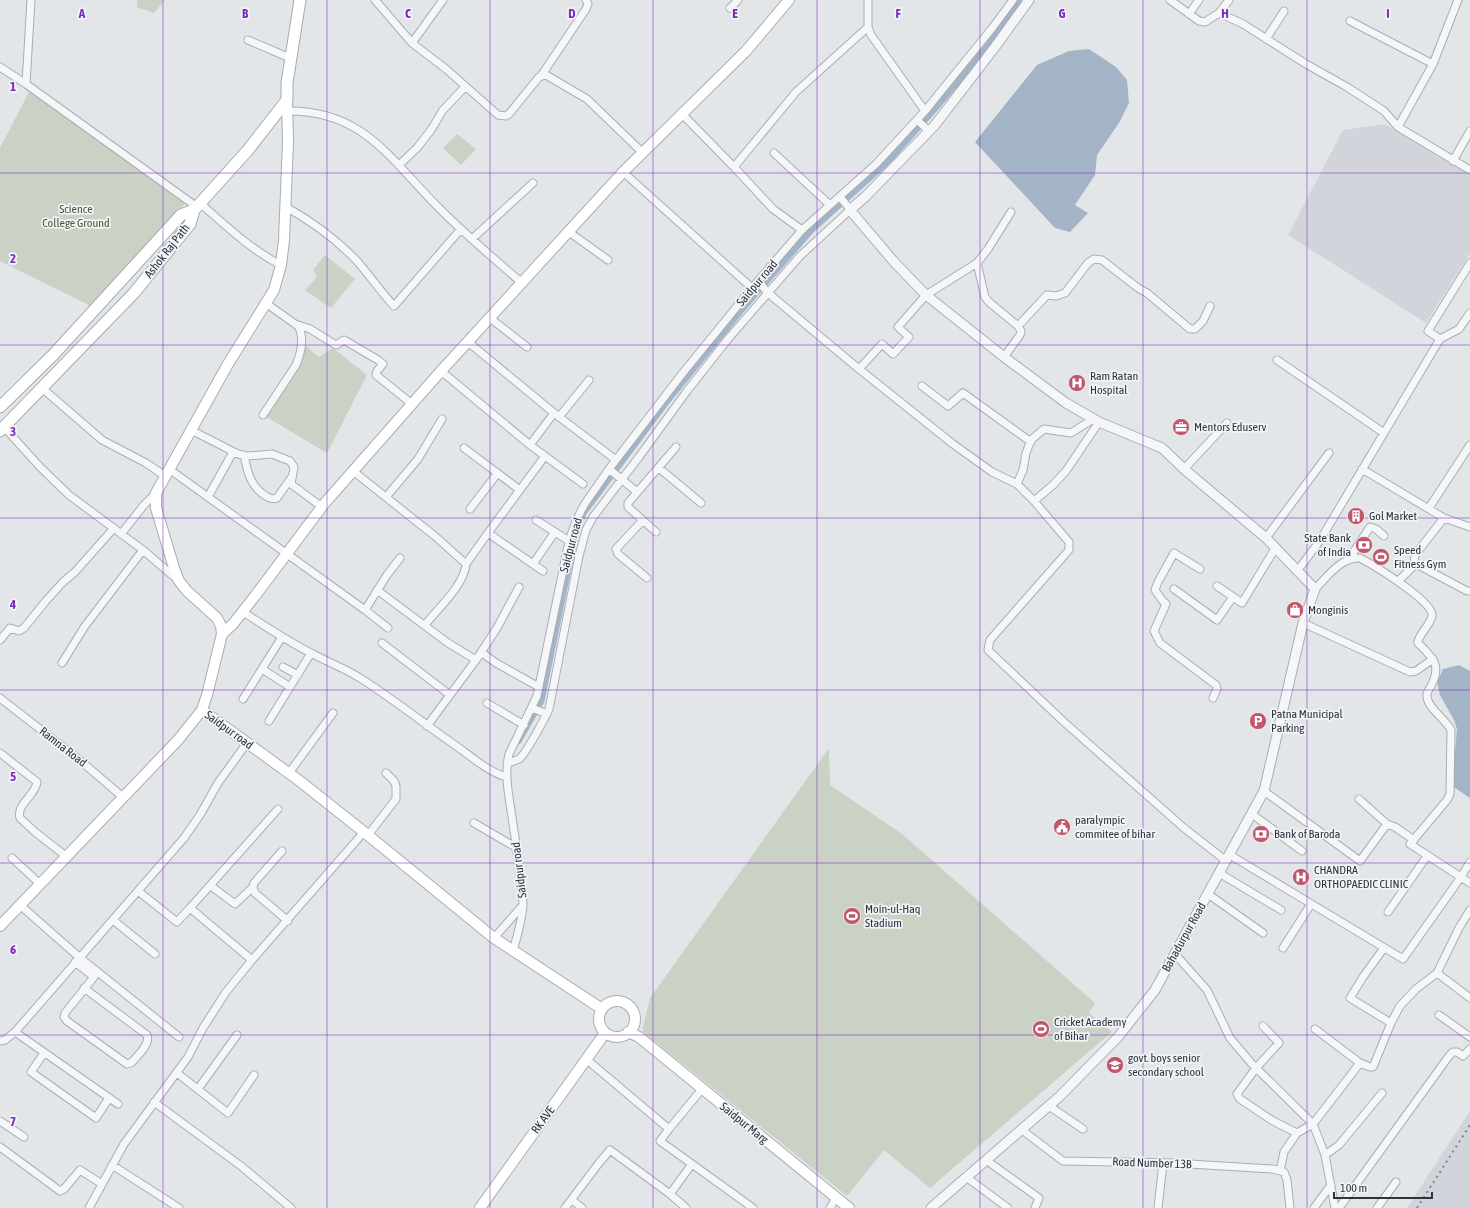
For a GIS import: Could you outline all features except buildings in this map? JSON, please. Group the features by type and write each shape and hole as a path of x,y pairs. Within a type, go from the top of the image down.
{"main road":[{"path":"1,924 124,798 178,740 202,710 207,695 222,634 221,626 217,618 187,591 179,581 156,508 156,493 228,364 267,304 274,290 281,265 284,240 288,142 287,82 300,0"},
{"path":"222,634 243,612 322,507 441,371 623,172 746,50 790,0"},
{"name":"Ashok Raj Path","path":"4,427 134,293 190,224 197,207 248,150 287,100"},
{"path":"0,407 53,354 181,215 197,207"},
{"path":"0,412 4,427"},
{"name":"Saidpur road","path":"202,710 289,773 366,833 494,938 602,1009"},
{"path":"619,1001 628,1005 634,1013 635,1022 631,1028 618,1037 612,1036 606,1033 600,1026 599,1017 602,1009 610,1003 619,1001"},
{"name":"Saidpur Marg","path":"631,1028 639,1037 849,1208"},
{"name":"RK AVE","path":"480,1208 606,1033"}],"street":[{"path":"26,84 31,0"},
{"path":"375,0 412,43 446,69 498,115 506,116 512,111 541,76 586,9 588,4 586,0"},
{"path":"412,43 443,0"},
{"path":"730,8 738,0"},
{"path":"868,0 868,27 871,35 925,111"},
{"name":"Saidpur road","path":"513,950 519,930 523,904 517,848 506,776 507,764 509,754 534,708 569,541 580,528 584,505 616,460 682,374 752,288 759,282 802,230 830,205 841,199 918,121 989,33 1013,0"},
{"path":"507,764 518,759 522,755 545,713 577,564 580,528 597,510 620,478 728,339 768,292 814,242 850,208 866,196 928,130 995,47 1029,0"},
{"path":"1170,0 1199,21 1205,22 1219,13 1229,0"},
{"path":"1189,14 1199,0"},
{"path":"1398,128 1433,64 1458,0"},
{"path":"1266,39 1284,11"},
{"path":"1219,13 1243,24 1306,64 1348,87 1384,111 1398,128 1470,170"},
{"path":"1350,21 1433,64"},
{"path":"734,167 796,92 868,27"},
{"path":"248,40 290,58"},
{"path":"0,68 26,84 263,255 281,265"},
{"path":"541,76 550,77 586,99 643,153"},
{"path":"399,165 417,148 431,130 443,110 465,87"},
{"path":"287,111 319,114 336,118 348,123 373,140 461,229 522,282"},
{"path":"682,114 774,209 802,230"},
{"path":"918,121 928,130"},
{"path":"1453,161 1470,131"},
{"path":"774,153 830,205"},
{"path":"623,172 752,288"},
{"path":"472,239 533,183"},
{"path":"841,199 895,263 926,295 1051,394 1096,421 1162,448 1184,469 1266,538 1315,589 1341,563 1349,559 1360,558 1398,581 1423,601 1432,612 1432,618 1418,643 1433,659 1436,665 1436,676 1427,694 1428,702 1451,730 1450,794 1447,800 1410,844 1470,883"},
{"path":"286,207 309,221 341,246 357,262 394,306 461,229"},
{"path":"859,369 882,344 894,354 909,337 898,327 926,295 977,263 988,249 1011,212"},
{"path":"569,232 608,260"},
{"path":"1018,326 1047,295 1056,296 1064,293 1088,263 1094,259 1102,260 1138,288 1147,293 1190,329 1195,329 1203,320 1210,306"},
{"path":"977,263 985,297 1018,326 1021,331 1020,335 1004,357"},
{"path":"1440,339 1428,331 1470,263"},
{"path":"759,282 768,292 859,369 953,444 992,472 1017,484 1034,501 1069,542 1069,550 990,640 988,650 1064,722 1184,828 1228,858 1311,904 1403,959 1470,862"},
{"path":"263,415 299,358 301,344 301,331 295,324 267,304"},
{"path":"1298,570 1319,542 1440,339 1459,329 1470,313"},
{"path":"490,318 527,347"},
{"path":"295,324 310,329 336,345 344,340 350,342 378,360 383,364 377,371 376,376 412,404"},
{"path":"468,342 557,415 616,460"},
{"path":"1277,360 1384,433"},
{"path":"441,371 530,445 584,484"},
{"path":"530,445 589,380"},
{"path":"922,386 948,406 963,393 1030,442"},
{"path":"42,388 102,440 146,463 167,472 208,497 287,553 388,628"},
{"path":"386,497 418,459 442,419"},
{"path":"1017,484 1023,470 1026,453 1030,442 1044,429 1071,432 1096,421"},
{"path":"1034,501 1053,485 1066,471 1096,421"},
{"path":"1184,469 1227,423"},
{"path":"4,427 68,495 143,550 179,581"},
{"path":"191,430 233,452 244,455 272,454 282,457 293,464 294,467 291,484 322,507"},
{"path":"1429,508 1470,445"},
{"path":"656,532 627,505 629,500 659,468 676,447"},
{"path":"464,448 520,490"},
{"path":"208,497 233,452"},
{"path":"1266,538 1329,453"},
{"path":"244,455 250,479 259,491 270,499 277,498 292,477"},
{"path":"425,625 457,586 465,572 466,564 545,456"},
{"path":"659,468 701,503"},
{"path":"1362,469 1444,518 1470,527"},
{"path":"610,470 637,492"},
{"path":"353,471 436,537 466,564"},
{"path":"470,510 497,474"},
{"path":"121,534 156,493"},
{"path":"1414,566 1415,555 1444,518"},
{"path":"536,520 569,541"},
{"path":"643,520 616,549 618,554 647,578"},
{"path":"1349,559 1370,527 1376,529 1384,536"},
{"path":"0,640 10,628 19,631 24,628 63,582 75,572 114,528"},
{"path":"533,564 555,532"},
{"path":"488,533 543,571"},
{"path":"1217,586 1242,603 1276,548"},
{"path":"62,663 85,626 143,550"},
{"path":"1200,569 1174,553 1155,590 1166,604 1154,631 1160,642 1216,685 1217,689 1213,698"},
{"path":"365,610 387,575 400,558"},
{"path":"1398,581 1414,566 1418,565 1443,579 1467,591 1470,591"},
{"path":"427,726 476,660 497,628 519,586"},
{"path":"1174,589 1217,620 1233,597"},
{"name":"Bahadurpur Road","path":"931,1208 1049,1106 1118,1037 1155,990 1264,791 1303,623 1315,589"},
{"path":"377,590 448,643 476,660"},
{"path":"243,612 282,637 358,676 495,773 506,776"},
{"path":"1303,623 1410,672 1416,671 1433,659"},
{"path":"243,699 282,637"},
{"path":"382,643 450,696"},
{"path":"481,652 496,663 539,687"},
{"path":"269,721 311,653"},
{"path":"283,667 298,675"},
{"path":"262,669 290,688"},
{"name":"Ramna Road","path":"0,698 76,757 124,798"},
{"path":"487,703 524,725"},
{"path":"534,708 545,713"},
{"path":"289,773 334,713"},
{"path":"0,1042 15,1032 184,838 200,815 218,783 247,743"},
{"path":"0,753 37,782 36,787 20,810 20,818 67,857"},
{"path":"89,1208 124,1144 188,1057 202,1028 226,992 252,960 396,799 396,786 394,781 386,773"},
{"path":"1264,791 1360,861 1387,824"},
{"path":"1360,799 1387,824 1395,827 1414,840"},
{"path":"138,892 177,922 211,886 278,809"},
{"path":"1252,814 1302,851"},
{"path":"474,823 517,848"},
{"path":"211,886 235,904 252,887 282,851"},
{"path":"1388,912 1427,856"},
{"path":"12,858 40,884"},
{"path":"1219,873 1281,910"},
{"path":"252,887 255,893 288,921"},
{"path":"1208,894 1263,933"},
{"path":"494,938 523,904"},
{"path":"1283,948 1311,904"},
{"path":"20,905 94,977 84,988 65,1014 64,1017 67,1022 126,1064 131,1063 148,1043 149,1038 84,988"},
{"path":"190,908 252,960"},
{"path":"1315,1029 1360,1063 1370,1067 1373,1066 1391,1023 1400,1006 1410,995 1437,973 1459,928 1470,910"},
{"path":"113,920 155,954"},
{"path":"1384,948 1350,998 1391,1023"},
{"path":"1175,954 1207,990 1230,1038 1256,1068 1313,1124 1325,1155 1335,1208"},
{"path":"77,960 180,1037"},
{"path":"1437,973 1470,998"},
{"path":"1439,1015 1470,1037"},
{"path":"1263,1026 1278,1043 1256,1068 1237,1094 1240,1099 1273,1121 1297,1133"},
{"path":"15,1032 118,1104"},
{"path":"198,1089 237,1035"},
{"path":"1339,1208 1449,1056 1453,1052 1457,1052 1463,1056 1470,1049"},
{"path":"44,1052 31,1072 96,1118 109,1098"},
{"path":"586,1060 669,1129"},
{"path":"1290,1208 1287,1180 1284,1172 1280,1171 1284,1152 1297,1133 1313,1124 1360,1063"},
{"path":"177,1072 228,1112 254,1075"},
{"path":"702,1089 660,1141 753,1208"},
{"path":"1325,1155 1339,1145 1382,1093"},
{"path":"154,1102 241,1166 291,1208"},
{"path":"1049,1106 1083,1130"},
{"path":"1,1124 24,1136"},
{"name":"Road Number 13B","path":"1022,1130 1064,1162 1163,1163 1273,1169 1280,1171"},
{"path":"0,1146 60,1191 64,1189 80,1170 102,1184"},
{"path":"565,1208 610,1150 670,1194 686,1208"},
{"path":"986,1160 1039,1198 1035,1208"},
{"path":"1158,1208 1163,1163"},
{"path":"670,1194 692,1164"},
{"path":"112,1165 179,1208"},
{"path":"966,1177 1008,1208"},
{"path":"1378,1208 1396,1182"},
{"path":"1314,1208 1331,1185"},
{"path":"830,1208 836,1198"},
{"path":"572,1200 582,1208"}],"shaded area":[{"path":"1385,124 1470,175 1470,253 1426,323 1288,235 1343,130"},
{"path":"1470,1111 1470,1208 1407,1208 1416,1194"}],"green space":[{"path":"137,0 165,0 154,13 137,7"},
{"name":"Science College Ground","path":"30,90 163,188 186,202 157,239 95,308 0,261 0,148"},
{"path":"457,134 476,149 461,165 443,148"},
{"path":"325,255 355,279 331,308 305,290 317,277 313,270"},
{"path":"306,346 319,357 333,348 367,375 327,453 263,415"},
{"name":"Moin-ul-Haq Stadium","path":"829,748 830,785 902,834 1095,1003 1089,1013 1112,1032 930,1188 884,1150 847,1196 642,1031 650,998"}],"water":[{"path":"1089,49 1116,67 1127,80 1129,103 1119,123 1097,155 1095,175 1075,205 1088,213 1070,232 1055,228 975,142 1037,65 1069,51"},
{"path":"1459,665 1470,671 1470,798 1452,786 1457,729 1454,720 1440,695 1437,682 1443,669"}],"waterway":[{"path":"518,741 541,701 575,534 583,513 666,402 741,310 811,230 888,161 990,43 1018,0"}],"railway":[{"path":"1417,1208 1470,1125"}],"place":[{"name":"Ram Ratan Hospital","path":"1077,383"},
{"name":"Mentors Eduserv","path":"1181,427"},
{"name":"Gol Market","path":"1356,516"},
{"name":"State Bank of India","path":"1364,545"},
{"name":"Speed Fitness Gym","path":"1381,557"},
{"name":"Monginis","path":"1295,610"},
{"name":"Patna Municipal Parking","path":"1258,721"},
{"name":"paralympic commitee of bihar","path":"1062,827"},
{"name":"Bank of Baroda","path":"1261,834"},
{"name":"CHANDRA ORTHOPAEDIC CLINIC","path":"1301,877"},
{"name":"Moin-ul-Haq Stadium","path":"852,916"},
{"name":"Cricket Academy of Bihar","path":"1041,1029"},
{"name":"govt. boys senior secondary school","path":"1115,1065"}]}
